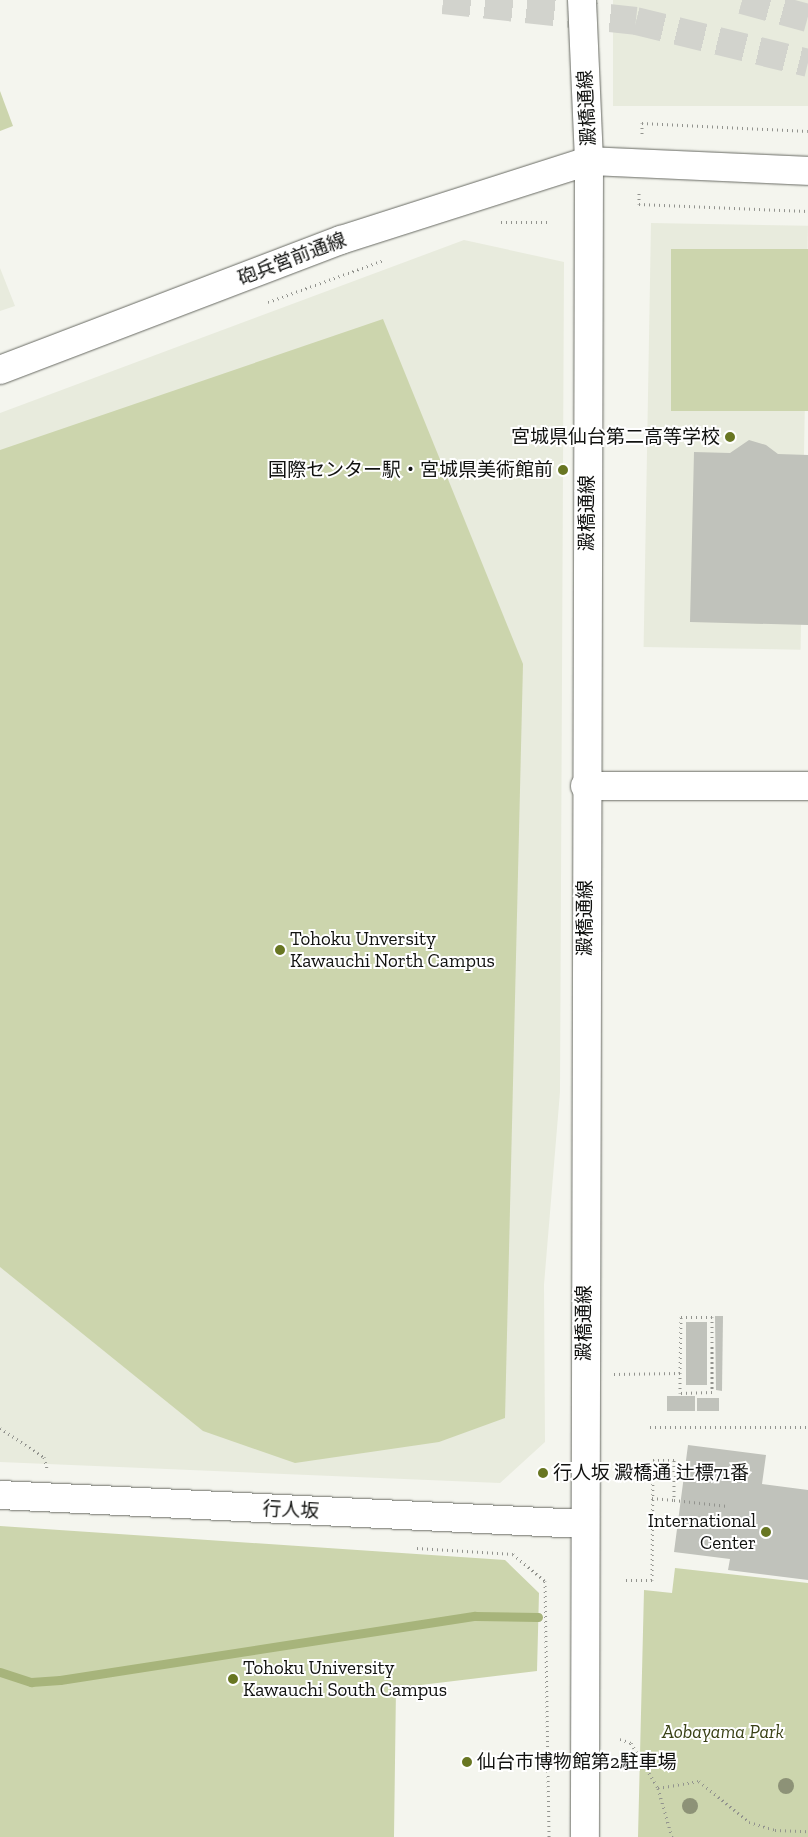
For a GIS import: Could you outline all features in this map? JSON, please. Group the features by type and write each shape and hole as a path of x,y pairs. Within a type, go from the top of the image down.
{"street":[{"name":"澱橋通線","path":"582,0 589,161 582,1524 584,1837"},
{"path":"589,161 808,171"},
{"name":"砲兵営前通線","path":"0,370 341,240 589,161"},
{"path":"585,786 808,786"},
{"name":"行人坂","path":"0,1495 582,1524"}],"path":[{"path":"642,134 642,123 808,131"},
{"path":"640,190 639,204 808,211"},
{"path":"492,221 546,222"},
{"path":"257,306 393,257"},
{"path":"681,1317 712,1317 712,1392 680,1393 680,1373 681,1317"},
{"path":"641,1374 680,1373"},
{"path":"650,1426 808,1427"},
{"path":"0,1428 44,1456 48,1472"},
{"path":"626,1580 652,1580 653,1460 674,1460 674,1500"},
{"path":"652,1498 728,1506"},
{"path":"513,1554 545,1581 549,1837"},
{"path":"620,1739 631,1743 658,1788 672,1837"},
{"path":"658,1788 699,1781 749,1822 775,1830 808,1831"}],"shaded area":[{"path":"613,0 808,0 808,106 613,106"},
{"name":"宮城県仙台第二高等学校","path":"651,223 808,226 801,650 644,647"},
{"name":"Tohoku Unversity Kawauchi North Campus","path":"464,240 564,262 560,1092 544,1285 545,1442 500,1483 0,1462 0,413"},
{"path":"0,268 15,306 0,311"}],"green space":[{"path":"0,91 13,126 0,131"},
{"path":"671,249 808,249 808,411 671,411"},
{"name":"Tohoku Unversity Kawauchi North Campus","path":"383,319 523,664 505,1418 439,1442 295,1463 203,1431 0,1267 0,450"},
{"name":"Tohoku University Kawauchi South Campus","path":"0,1526 505,1560 539,1593 537,1671 396,1688 394,1837 0,1837"},
{"name":"Aobayama Park","path":"675,1568 808,1583 808,1837 638,1837 644,1590 672,1593"}],"building":[{"path":"749,440 766,445 778,454 808,455 808,625 690,622 694,452 730,453"},
{"path":"715,1316 723,1316 722,1391 716,1390"},
{"path":"686,1322 707,1322 707,1385 686,1385"},
{"path":"667,1396 695,1396 695,1411 667,1411"},
{"path":"697,1398 719,1398 719,1411 697,1411"},
{"path":"688,1445 766,1455 762,1484 808,1490 808,1580 728,1570 730,1559 674,1552"}],"waterway":[{"path":"0,1672 31,1682 60,1680 475,1616 538,1617"}],"tunnel":[{"path":"443,0 636,21 808,63"},
{"path":"742,0 808,18"}],"place":[{"name":"宮城県仙台第二高等学校","path":"730,437"},
{"name":"国際センター駅・宮城県美術館前","path":"563,470"},
{"name":"Tohoku Unversity Kawauchi North Campus","path":"280,950"},
{"name":"行人坂 澱橋通 辻標71番","path":"543,1473"},
{"name":"International Center","path":"766,1532"},
{"name":"Tohoku University Kawauchi South Campus","path":"233,1679"},
{"name":"仙台市博物館第2駐車場","path":"467,1762"}]}
